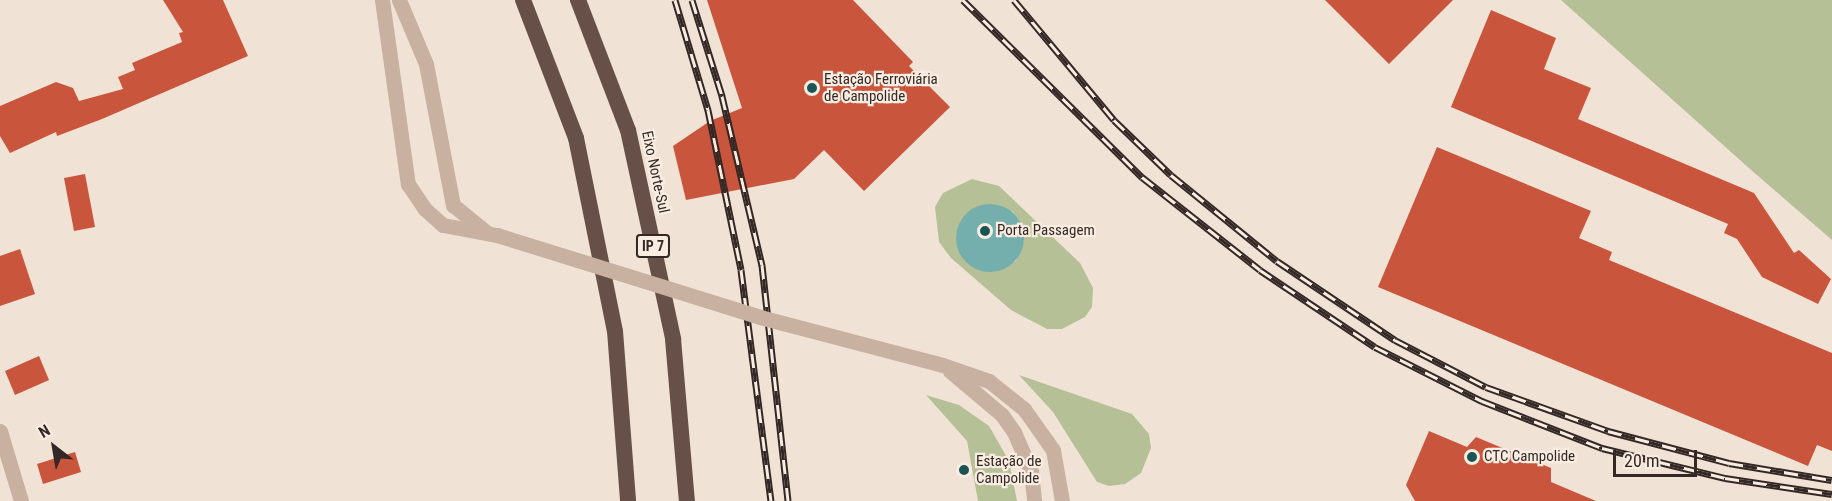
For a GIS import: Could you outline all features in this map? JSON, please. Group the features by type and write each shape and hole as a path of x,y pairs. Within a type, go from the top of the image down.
{"highway":[{"path":"523,0 578,149 615,331 628,501"},
{"name":"Eixo Norte-Sul","path":"578,0 628,130 673,339 687,501"}],"street":[{"path":"382,0 408,184 425,209 443,225 492,234 760,317 943,365 989,381 1024,409 1053,450 1062,501"},
{"path":"399,0 426,64 453,205 492,234"},
{"path":"943,365 994,408 1014,432 1030,471 1034,501"},
{"path":"0,431 21,501"}],"green space":[{"path":"1561,0 1832,0 1832,240 1750,169"},
{"path":"972,179 999,186 1080,263 1093,288 1092,307 1085,317 1062,329 1047,329 1011,310 951,258 939,242 935,207 943,193","holes":["1012,211 1024,230 1016,261 995,272"]},
{"path":"1019,375 1132,414 1149,434 1151,448 1141,473 1125,484 1109,486 1097,482 1053,412"},
{"path":"926,395 959,405 989,426 1009,461 1017,501 978,501 967,441"}],"water":[{"path":"983,204 997,204 1009,209 1019,219 1024,238 1019,257 1009,267 997,272 983,272 971,267 961,257 956,245 956,231 961,219 971,209"}],"building":[{"path":"163,0 223,0 248,56 102,119 57,136 56,132 10,153 0,136 0,106 56,82 73,88 79,101 123,89 118,77 135,70 132,63 182,42 179,33 183,32"},
{"name":"Estação Ferroviária de Campolide","path":"707,0 853,0 913,62 909,66 950,107 864,191 824,150 794,179 686,200 673,146 710,121 742,108"},
{"path":"1325,0 1453,0 1389,64"},
{"path":"1491,10 1556,38 1544,69 1591,88 1578,119 1754,193 1794,253 1799,250 1831,279 1818,304 1762,277 1737,239 1724,233 1728,224 1451,107"},
{"path":"1437,147 1591,211 1579,238 1612,252 1609,260 1832,353 1832,451 1817,445 1808,466 1378,287"},
{"path":"85,174 95,227 74,231 64,178"},
{"path":"20,249 35,294 0,306 0,256"},
{"path":"39,356 49,380 15,395 5,371"},
{"name":"CTC Campolide","path":"1429,431 1467,447 1476,437 1551,468 1551,482 1596,501 1415,501 1406,485"},
{"path":"75,452 81,472 43,484 37,464"}],"railway":[{"path":"675,0 708,110 741,270 771,501"},
{"path":"692,0 722,96 762,265 788,501"},
{"path":"963,0 1142,177 1260,270 1375,347 1482,401 1602,448 1725,478 1832,494"},
{"path":"1014,0 1114,120 1171,175 1277,261 1395,340 1486,387 1608,431 1729,463 1832,480"}],"place":[{"name":"Estação Ferroviária de Campolide","path":"812,88"},
{"name":"Porta Passagem","path":"985,231"},
{"name":"CTC Campolide","path":"1472,457"},
{"name":"Estação de Campolide","path":"964,470"}]}
